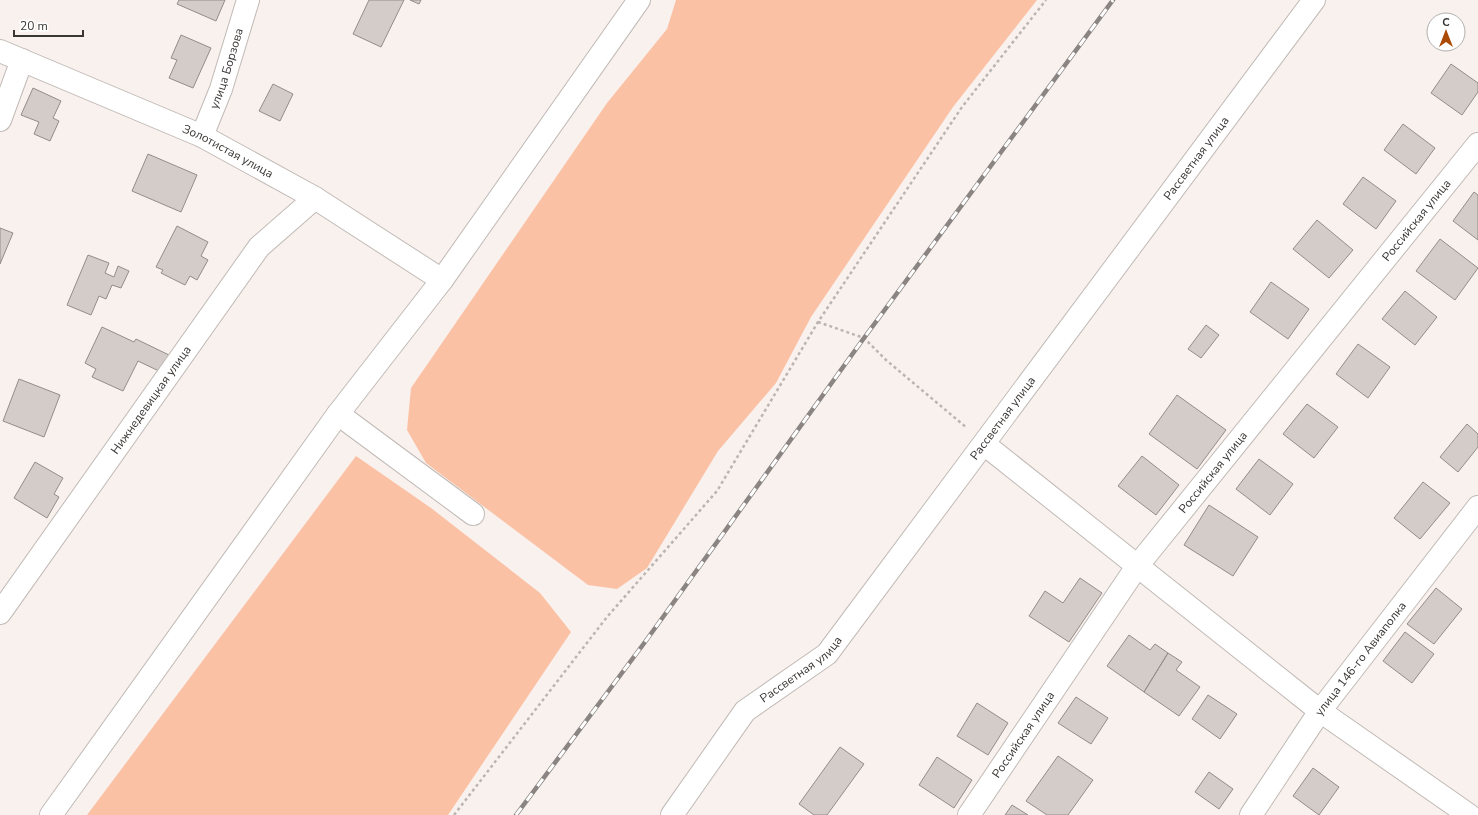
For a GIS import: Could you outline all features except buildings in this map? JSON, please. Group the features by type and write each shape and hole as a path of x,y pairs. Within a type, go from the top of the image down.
{"street":[{"name":"улица Борзова","path":"202,136 220,89 248,0"},
{"path":"51,815 338,414 442,280 639,0"},
{"name":"Рассветная улица","path":"672,815 745,711 827,654 1314,0"},
{"name":"Золотистая улица","path":"0,51 202,136 315,198 442,280"},
{"path":"0,120 22,60"},
{"name":"Российская улица","path":"969,815 1138,565 1478,144"},
{"name":"Нижнедевицкая улица","path":"0,613 259,247 315,198"},
{"path":"338,414 473,514"},
{"path":"984,444 1320,711 1469,815"},
{"name":"улица 146-го Авиаполка","path":"1251,815 1320,711 1478,507"}],"path":[{"path":"454,815 607,617 716,491 818,322 962,107 1046,0"},
{"path":"818,322 864,338 886,360 984,444"}],"shaded area":[{"path":"676,0 1037,0 953,107 811,317 776,383 718,451 647,568 617,589 588,585 426,463 407,430 411,388 607,103 667,29"},
{"path":"356,456 431,508 540,593 571,632 448,815 87,815"}],"railway":[{"path":"516,815 645,642 864,338 1113,0"}]}
